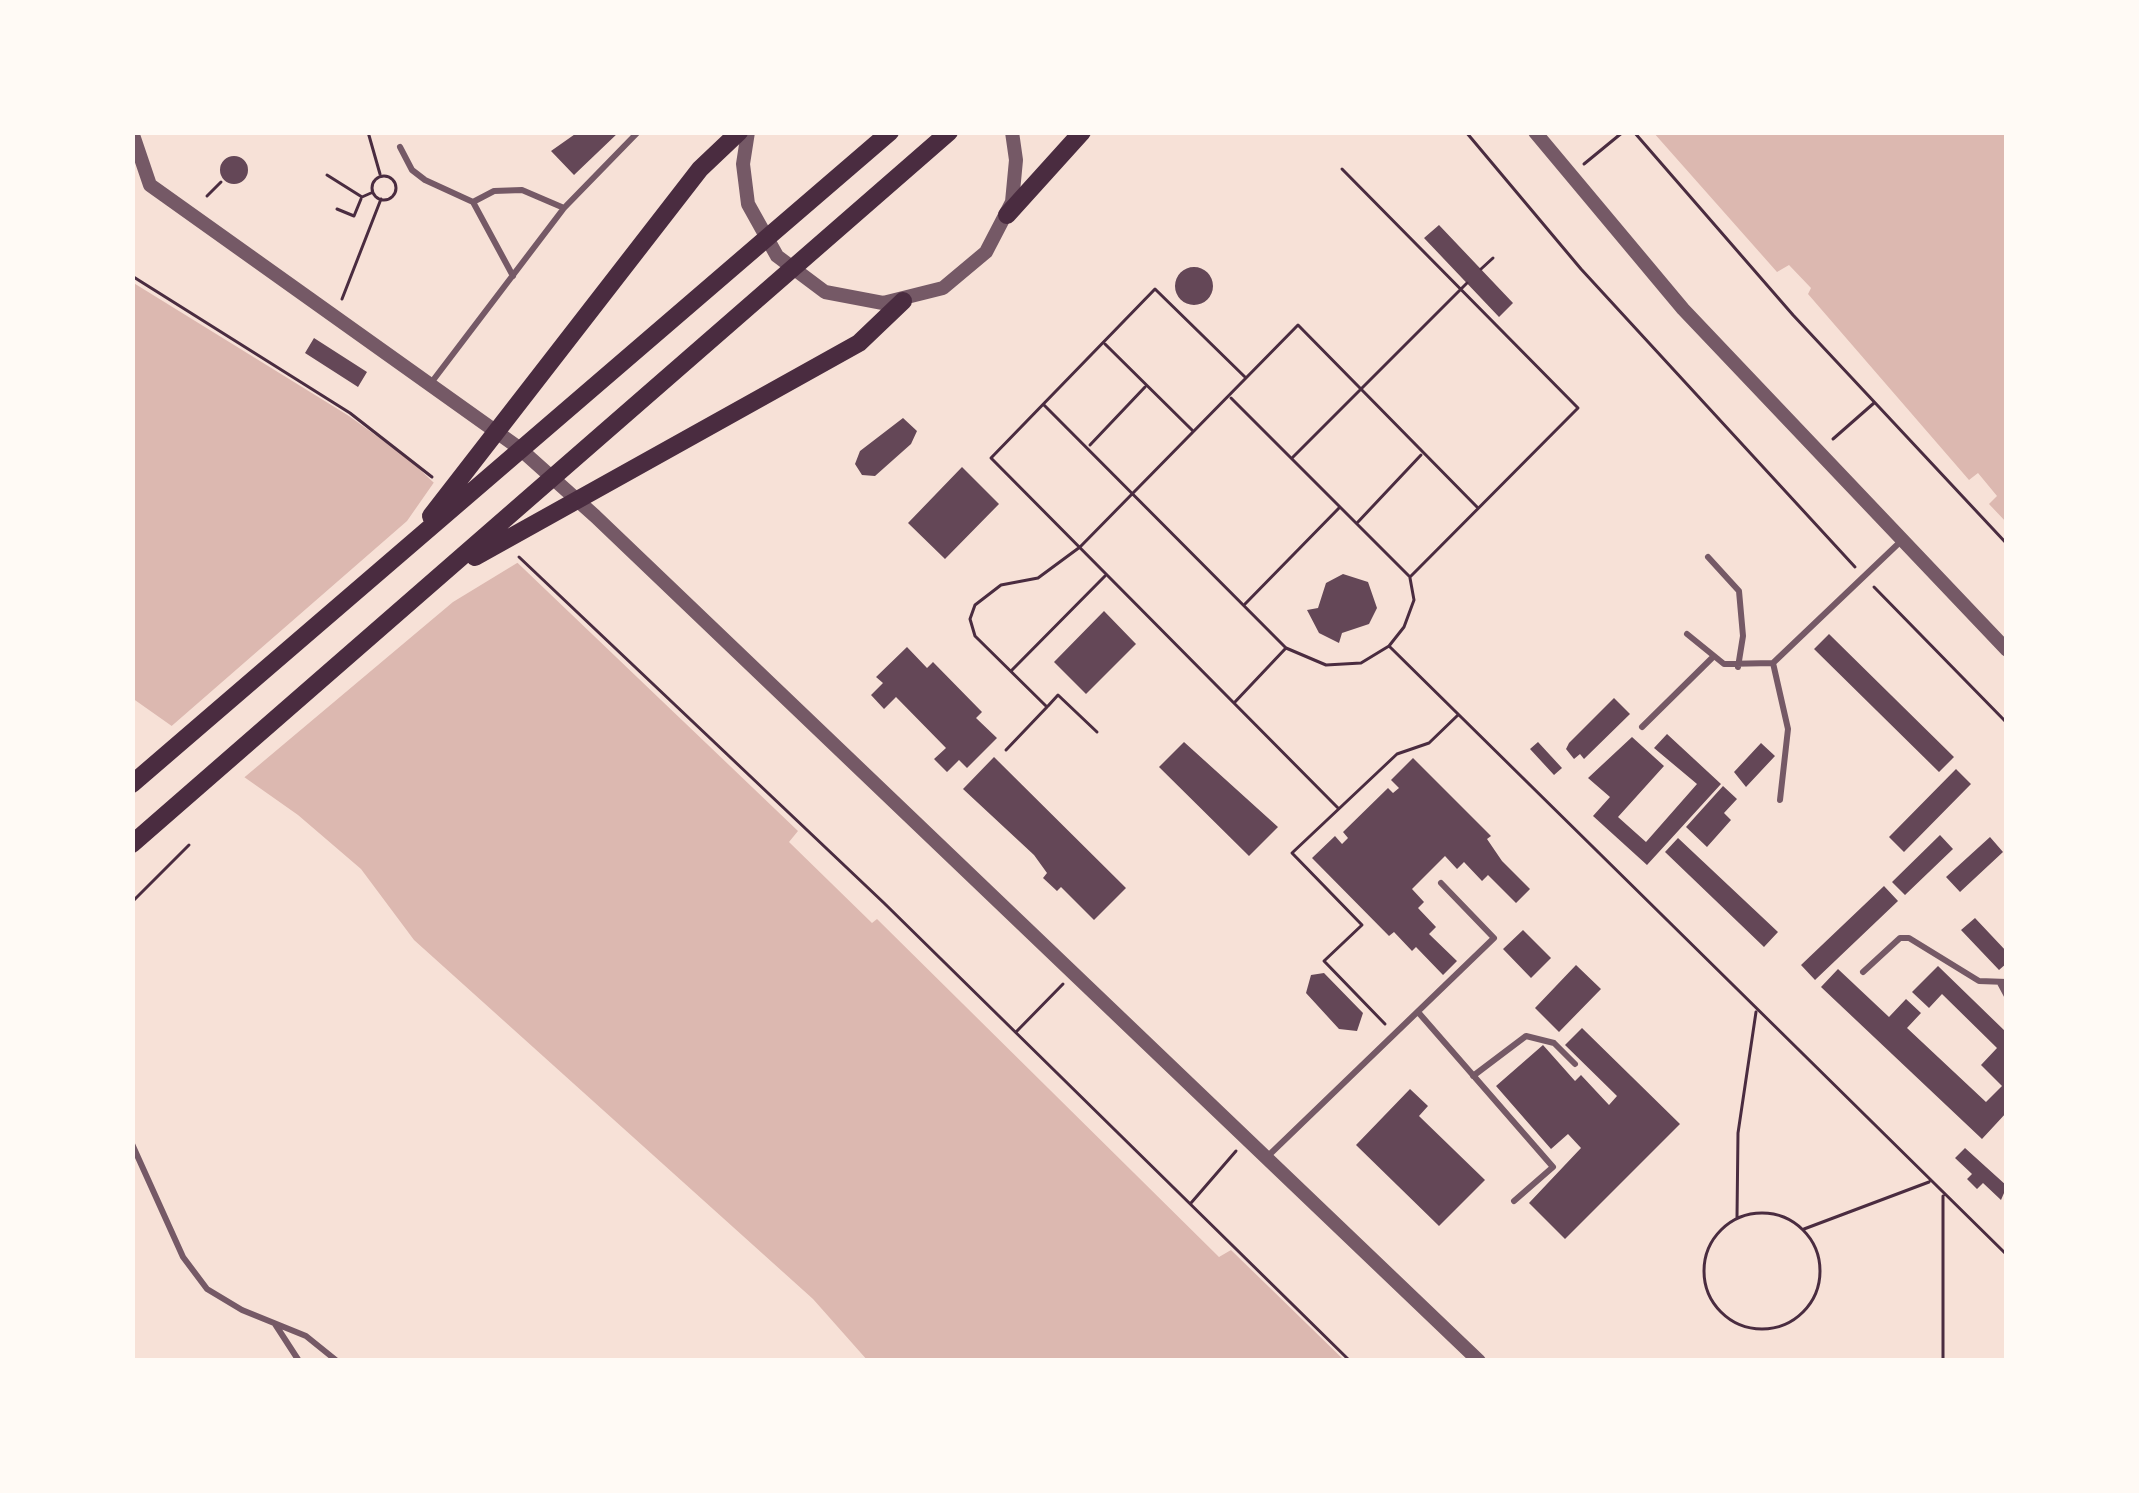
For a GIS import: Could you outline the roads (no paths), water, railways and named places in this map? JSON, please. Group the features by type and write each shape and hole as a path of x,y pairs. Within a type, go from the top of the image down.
{"main road":[{"path":"393,562 481,458 700,169 743,132"},
{"path":"132,784 890,132"},
{"path":"132,844 950,132"},
{"path":"1007,215 1082,132"},
{"path":"421,593 486,550 859,343 903,302"}],"street":[{"path":"132,132 150,185"},
{"path":"743,132 748,204 777,256 825,292 863,302 903,302 943,288 986,252 1007,215 1016,174 1012,132"},
{"path":"1535,132 1683,309 2007,650"},
{"path":"132,173 519,448 1479,1361"}],"lane":[{"path":"431,383 564,208 638,132"},
{"path":"400,148 425,180 473,202 514,276"},
{"path":"473,202 494,191 522,190 564,208"},
{"path":"1687,634 1713,657 1738,668 1774,663 1902,540"},
{"path":"1708,557 1739,591 1743,635 1738,668"},
{"path":"1642,727 1713,657"},
{"path":"1774,663 1788,728 1780,800"},
{"path":"1268,1156 1494,938 1442,884"},
{"path":"1863,972 1900,938 1909,938 1979,981 2003,983 2007,996"},
{"path":"1418,1012 1552,1167 1514,1201"},
{"path":"1473,1076 1526,1036 1553,1042 1575,1064"},
{"path":"132,1144 183,1257 207,1289 306,1336 337,1361"},
{"path":"274,1323 299,1361"}]}
